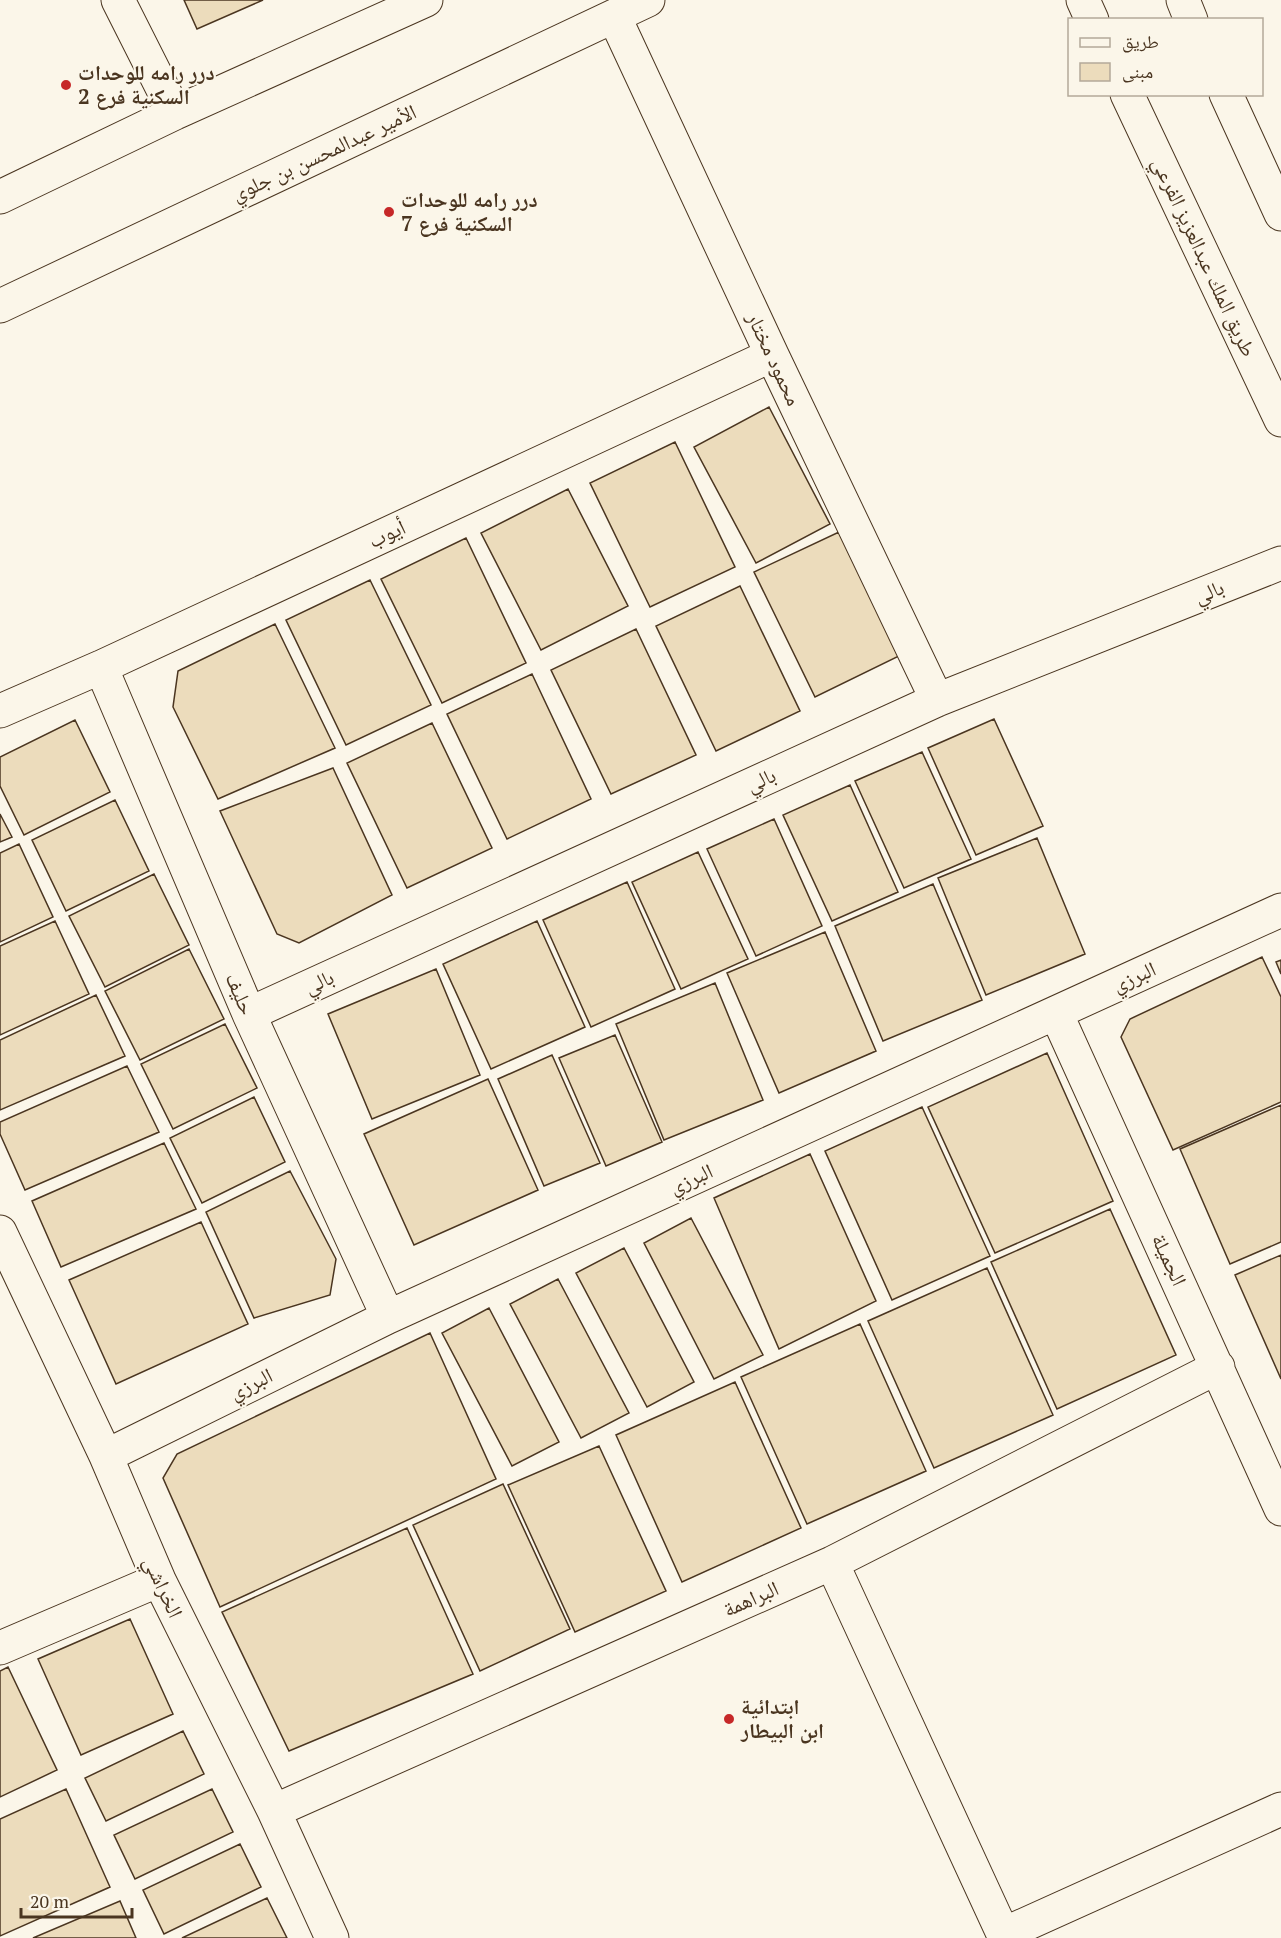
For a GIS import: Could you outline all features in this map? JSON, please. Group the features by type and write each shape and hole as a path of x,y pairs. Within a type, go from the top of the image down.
{"street":[{"path":"118,0 175,113"},
{"path":"0,197 175,113 426,0"},
{"name":"الأمير عبدالمحسن بن جلوي","path":"0,306 648,0"},
{"path":"1083,0 1091,18"},
{"path":"1104,0 1110,18"},
{"path":"1183,0 1190,18"},
{"name":"محمود مختار","path":"614,16 772,356 937,700"},
{"name":"طريق الملك عبدالعزيز الفرعي","path":"1128,96 1281,420"},
{"path":"1138,96 1162,168"},
{"path":"1227,96 1281,214"},
{"name":"أيوب","path":"0,711 101,667 772,356"},
{"name":"بالي","path":"249,1014 937,700 1281,563"},
{"name":"حليف","path":"101,667 249,1014 388,1317"},
{"name":"البرزي","path":"106,1456 388,1317 1281,910"},
{"name":"الجميلة","path":"1056,1012 1281,1509"},
{"name":"الخراشي","path":"0,1232 106,1456 159,1580 274,1811 332,1938"},
{"name":"البراهمة","path":"274,1811 832,1563 1218,1367"},
{"path":"832,1563 1005,1936 1281,1809"},
{"path":"0,1648 159,1580"}],"building":[{"path":"184,0 263,0 197,29"},
{"path":"769,407 830,524 756,563 694,447"},
{"path":"675,442 735,567 650,607 590,483"},
{"path":"568,489 628,606 541,650 481,533"},
{"path":"839,532 899,656 815,697 754,572"},
{"path":"466,538 526,663 442,703 381,579"},
{"path":"370,580 431,705 346,745 286,620"},
{"path":"740,586 800,711 716,751 656,626"},
{"path":"275,624 335,748 218,799 173,707 178,671"},
{"path":"636,629 696,755 611,794 551,670"},
{"path":"532,674 591,799 507,839 447,714"},
{"path":"994,719 1043,826 976,855 928,748"},
{"path":"75,720 110,792 24,835 0,786 0,757"},
{"path":"432,723 492,848 407,888 347,763"},
{"path":"922,752 971,859 904,888 855,781"},
{"path":"333,768 392,895 299,943 277,934 220,811"},
{"path":"850,785 898,892 832,921 783,815"},
{"path":"115,800 149,871 66,911 32,840"},
{"path":"0,814 12,837 0,842"},
{"path":"774,819 822,926 756,956 707,849"},
{"path":"1037,838 1085,954 986,995 938,878"},
{"path":"19,844 53,917 0,942 0,853"},
{"path":"698,852 748,959 681,989 632,882"},
{"path":"154,874 189,945 105,987 69,916"},
{"path":"627,882 675,989 591,1027 543,920"},
{"path":"933,884 982,1000 883,1041 835,926"},
{"path":"55,921 89,994 0,1035 0,946"},
{"path":"537,921 585,1027 491,1069 443,964"},
{"path":"825,932 876,1051 779,1093 727,973"},
{"path":"189,949 224,1019 140,1060 105,991"},
{"path":"1262,957 1281,997 1281,1102 1173,1150 1121,1037 1130,1019"},
{"path":"1281,960 1281,974 1276,962"},
{"path":"436,969 480,1075 372,1119 328,1014"},
{"path":"715,983 763,1100 664,1140 616,1024"},
{"path":"96,995 125,1056 0,1110 0,1040"},
{"path":"225,1024 257,1088 173,1129 141,1064"},
{"path":"615,1035 662,1142 606,1166 559,1058"},
{"path":"1047,1053 1113,1201 995,1253 928,1107"},
{"path":"552,1055 600,1163 544,1186 498,1079"},
{"path":"127,1066 159,1132 25,1190 0,1134 0,1122"},
{"path":"488,1079 538,1190 414,1245 364,1134"},
{"path":"254,1097 285,1162 202,1203 170,1138"},
{"path":"1281,1105 1281,1242 1230,1264 1180,1149"},
{"path":"922,1107 990,1256 892,1300 825,1151"},
{"path":"164,1143 196,1209 61,1267 32,1201"},
{"path":"810,1154 876,1301 779,1349 714,1198"},
{"path":"290,1171 336,1259 330,1295 254,1318 206,1212"},
{"path":"1110,1209 1176,1355 1057,1409 991,1262"},
{"path":"691,1218 763,1355 714,1379 644,1243"},
{"path":"201,1222 248,1324 116,1384 69,1280"},
{"path":"624,1248 694,1382 647,1407 576,1273"},
{"path":"1281,1255 1281,1379 1235,1275"},
{"path":"987,1268 1053,1415 934,1468 868,1321"},
{"path":"558,1279 629,1413 581,1438 510,1304"},
{"path":"489,1308 559,1442 512,1466 442,1333"},
{"path":"860,1324 926,1471 807,1524 741,1377"},
{"path":"430,1333 496,1479 220,1607 163,1478 177,1454"},
{"path":"735,1382 801,1528 682,1582 616,1435"},
{"path":"599,1446 666,1591 575,1632 508,1485"},
{"path":"503,1484 570,1629 480,1671 413,1525"},
{"path":"407,1528 473,1674 289,1751 222,1612"},
{"path":"130,1619 173,1714 81,1755 38,1659"},
{"path":"8,1667 57,1770 0,1797 0,1671"},
{"path":"183,1731 204,1774 106,1821 85,1778"},
{"path":"66,1789 110,1887 0,1936 0,1819"},
{"path":"212,1789 233,1832 135,1879 114,1835"},
{"path":"240,1844 261,1887 164,1934 143,1890"},
{"path":"267,1898 287,1938 182,1938"},
{"path":"120,1901 136,1938 33,1938"}],"place":[{"name":"درر رامه للوحدات السكنية فرع 2","path":"66,85"},
{"name":"درر رامه للوحدات السكنية فرع 7","path":"389,212"},
{"name":"ابتدائية ابن البيطار","path":"729,1719"}]}
